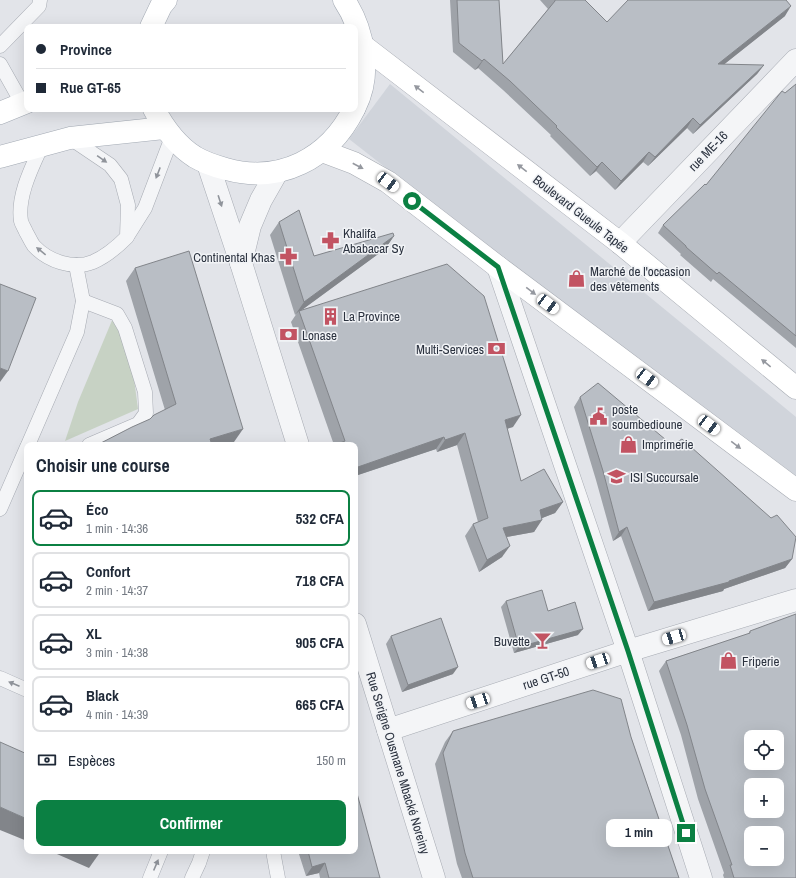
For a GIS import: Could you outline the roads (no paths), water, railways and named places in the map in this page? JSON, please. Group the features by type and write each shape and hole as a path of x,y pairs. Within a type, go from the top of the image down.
{"street":[{"path":"152,24 161,6 166,0"},
{"path":"354,5 358,24"},
{"path":"358,25 364,64 362,85 358,98"},
{"name":"Boulevard Gueule Tapée","path":"362,45 620,243 796,388"},
{"name":"rue ME-16","path":"620,243 796,60"},
{"path":"0,113 24,102"},
{"path":"0,157 70,138 163,125 195,157 208,164 242,174 277,172 308,160 322,151 336,137 353,112"},
{"path":"322,151 354,163 388,182 498,267 796,490"},
{"path":"208,164 241,263 297,442"},
{"path":"241,263 250,226 261,200 277,172"},
{"path":"498,267 628,651 701,878"},
{"name":"rue GT-50","path":"388,730 628,651 796,600"},
{"name":"Rue Serigne Ousmane Mbacké Noreiny","path":"358,634 434,878"}],"lane":[{"path":"0,46 38,6 40,0"},
{"path":"0,64 24,100"},
{"path":"42,145 29,176 22,198 21,222 33,244 42,254 58,261 76,265 92,262 112,252 127,237 145,208 163,125"},
{"path":"70,138 110,165 121,179 128,205 127,237"},
{"path":"29,442 77,332 83,301 76,265"},
{"path":"83,301 117,314 125,328 145,392 146,413 138,424 96,442"},
{"path":"0,509 24,453"},
{"path":"14,477 24,473"},
{"path":"0,678 24,689"},
{"path":"150,878 161,854"},
{"path":"192,878 200,863 202,854"},
{"path":"274,854 278,878"}],"place":[{"name":"Khalifa Ababacar Sy","path":"330,240"},
{"name":"Continental Khas","path":"288,257"},
{"name":"Marché de l'occasion des vêtements","path":"577,278"},
{"name":"La Province","path":"330,316"},
{"name":"Lonase","path":"289,335"},
{"name":"Multi-Services","path":"497,349"},
{"name":"poste soumbedioune","path":"599,416"},
{"name":"Imprimerie","path":"629,444"},
{"name":"ISI Succursale","path":"617,477"},
{"name":"Buvette","path":"543,641"},
{"name":"Friperie","path":"729,661"}]}
